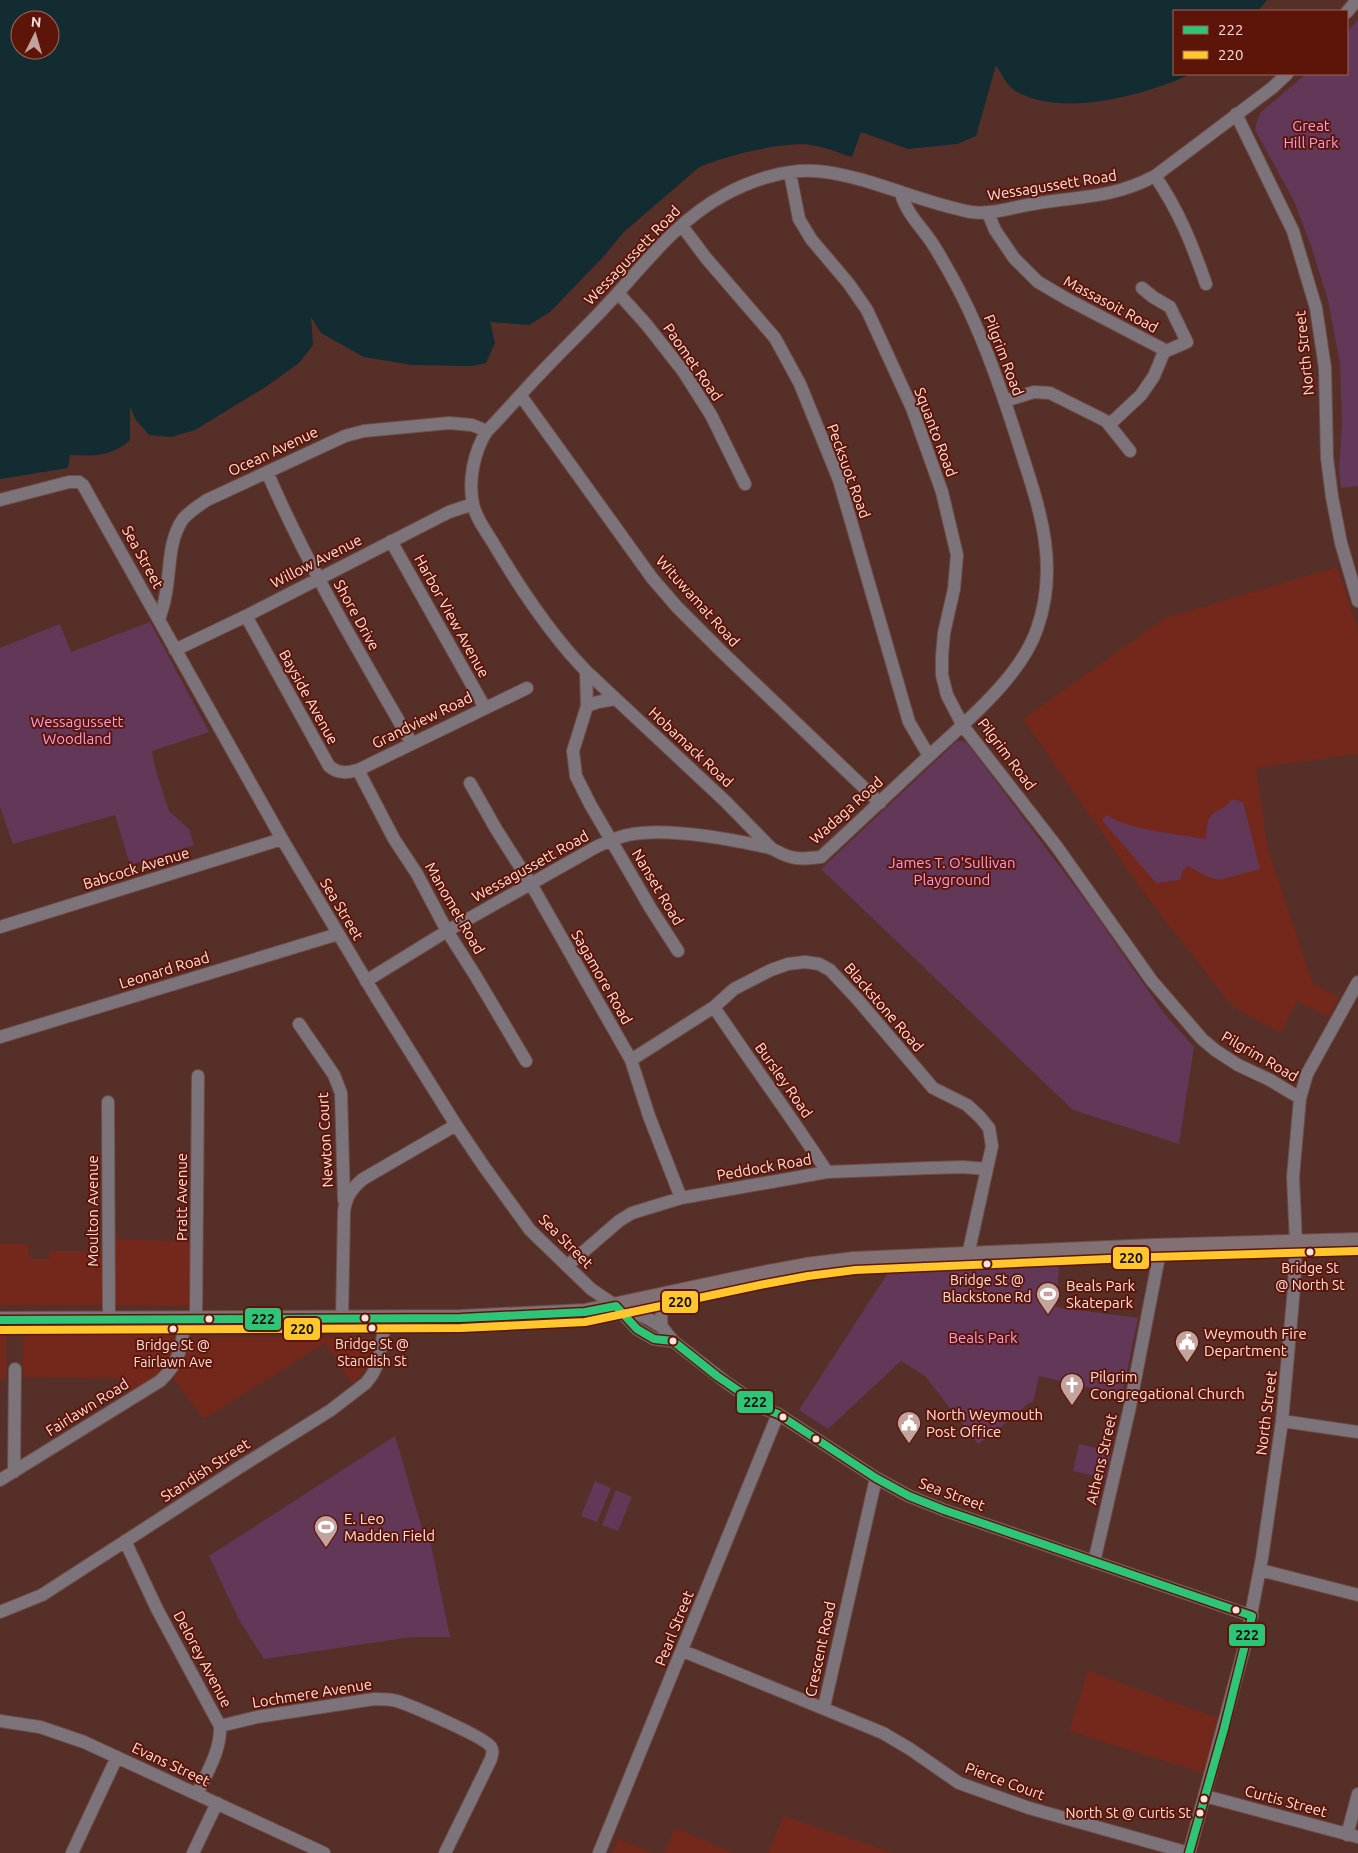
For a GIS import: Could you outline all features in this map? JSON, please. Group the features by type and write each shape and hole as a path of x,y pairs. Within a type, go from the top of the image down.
{"main road":[{"path":"0,1320 460,1318 585,1312 806,1266 854,1260 1161,1246 1358,1241"}],"street":[{"path":"1348,11 1357,0"},
{"name":"Wessagussett Road","path":"366,981 447,931 611,840 580,786 574,765 574,745 587,706 586,671 565,649 507,567 478,518 473,504 472,482 475,456 480,442 487,431 618,294 658,248 701,208 726,193 757,181 790,173 824,172 961,210 988,213 1040,202 1109,194 1136,185 1154,176 1272,88 1286,75"},
{"name":"North Street","path":"1236,114 1293,231 1316,308 1324,368 1327,458 1332,497 1341,543 1358,602"},
{"name":"Squanto Road","path":"790,173 799,219 811,239 849,284 867,310 912,408 942,492 957,554 954,589 944,633 942,675 947,695 963,726"},
{"path":"1154,176 1173,202 1183,222 1206,284"},
{"name":"Pilgrim Road","path":"901,193 908,212 933,244 965,301 995,370 1041,513 1048,566 1047,590 1037,629 1027,650 1005,681 963,726 1057,847 1152,980 1202,1039 1238,1065 1270,1080 1300,1098"},
{"name":"Massasoit Road","path":"988,213 995,230 1014,258 1038,282 1060,296 1161,348 1164,352 1154,376 1142,396 1110,424"},
{"name":"Pecksuot Road","path":"682,226 706,258 775,338 800,384 839,480 909,722 929,756"},
{"path":"1142,288 1170,307 1187,342 1164,352"},
{"name":"Paomet Road","path":"618,294 646,324 683,370 710,415 745,484"},
{"path":"1005,401 1034,392 1045,392 1102,418 1110,424 1130,450"},
{"name":"Wituwamat Road","path":"521,396 660,587 729,659 880,802"},
{"name":"Ocean Avenue","path":"158,620 166,597 175,533 192,510 207,500 345,436 364,431 448,423 472,425 487,431"},
{"name":"Shore Drive","path":"267,472 282,508 318,578 412,744"},
{"name":"Sea Street","path":"0,500 69,482 83,484 282,840 366,981 456,1126 530,1230 591,1289 616,1306 647,1318 662,1327 673,1341 764,1409 778,1414 876,1478 909,1496 944,1510 1252,1616"},
{"name":"Willow Avenue","path":"175,650 246,616 449,512 473,504"},
{"name":"Harbor View Avenue","path":"392,540 485,708"},
{"name":"Bayside Avenue","path":"246,616 328,766 335,771 342,772 358,770"},
{"name":"Hobamack Road","path":"586,671 726,802 772,849"},
{"name":"Grandview Road","path":"358,770 528,688"},
{"path":"587,706 615,699"},
{"name":"Wadaga Road","path":"611,840 630,834 659,833 740,842 772,849 790,857 806,859 822,857 963,726"},
{"name":"Manomet Road","path":"358,770 394,839 417,874 447,931 526,1062"},
{"name":"Sagamore Road","path":"470,783 496,829 531,884 631,1060 649,1116 681,1198"},
{"name":"Babcock Avenue","path":"0,928 282,840"},
{"name":"Nanset Road","path":"611,840 650,909 678,951"},
{"name":"Leonard Road","path":"0,1037 338,934"},
{"name":"Blackstone Road","path":"631,1060 714,1007 734,989 771,970 788,964 805,962 819,964 830,970 933,1088 967,1105 989,1128 992,1146 968,1255"},
{"name":"North Street","path":"1189,1853 1252,1616 1282,1421 1294,1288 1296,1243 1293,1177 1300,1098 1307,1074 1358,982"},
{"name":"Bursley Road","path":"714,1007 796,1123 826,1172"},
{"name":"Newton Court","path":"299,1024 334,1075 341,1093 344,1206 342,1319"},
{"name":"Pratt Avenue","path":"190,1319 198,1076"},
{"name":"Moulton Avenue","path":"108,1102 109,1320"},
{"path":"344,1206 354,1186 363,1179 456,1126"},
{"name":"Peddock Road","path":"567,1266 618,1221 632,1213 681,1198 826,1172 963,1167 987,1169"},
{"name":"Athens Street","path":"1094,1562 1129,1411 1161,1246"},
{"path":"662,1327 660,1319 662,1308 675,1292"},
{"name":"Sea Street","path":"616,1306 637,1329 645,1334 654,1338 673,1341"},
{"name":"Fairlawn Road","path":"0,1480 155,1384 169,1373 180,1353 190,1319"},
{"name":"Standish Street","path":"0,1612 42,1595 331,1410 366,1383 378,1363 386,1319"},
{"path":"14,1368 14,1472"},
{"name":"Pearl Street","path":"599,1853 778,1414"},
{"path":"1282,1421 1358,1432"},
{"name":"Crescent Road","path":"682,1651 824,1707 876,1478"},
{"name":"Delorey Avenue","path":"125,1541 158,1609 220,1726 217,1752 197,1794"},
{"path":"1260,1570 1358,1595"},
{"name":"Lochmere Avenue","path":"220,1726 257,1717 384,1699 404,1704 478,1737 491,1747 493,1752 445,1853"},
{"name":"Pierce Court","path":"824,1707 884,1733 959,1783 1030,1808 1189,1853"},
{"name":"Evans Street","path":"0,1721 52,1730 84,1742 317,1852"},
{"path":"72,1853 117,1757"},
{"path":"1353,1836 1358,1794"},
{"name":"Curtis Street","path":"1205,1796 1353,1836"},
{"path":"193,1853 217,1804"}],"shaded area":[{"path":"1337,567 1358,629 1358,754 1256,768 1267,846 1313,984 1339,997 1329,1017 1297,1001 1281,1033 1240,1011 1228,1001 1144,893 1023,719 1165,618"},
{"path":"112,1239 191,1242 190,1302 188,1306 115,1305"},
{"path":"0,1244 28,1244 29,1259 49,1259 50,1251 103,1251 103,1305 0,1305"},
{"path":"29,1333 171,1334 175,1338 175,1348 164,1372 129,1395 119,1378 23,1377 23,1337 29,1336"},
{"path":"0,1334 6,1336 6,1379 0,1379"},
{"path":"194,1337 377,1338 368,1366 352,1383 325,1343 204,1419 173,1378"},
{"path":"1088,1671 1218,1718 1203,1773 1069,1731"},
{"path":"784,1816 893,1853 768,1853"},
{"path":"675,1828 734,1853 664,1853"},
{"path":"619,1839 652,1853 613,1853"}],"green space":[{"name":"Great Hill Park","path":"1358,20 1358,486 1341,488 1339,471 1342,424 1340,363 1328,300 1294,201 1255,130 1261,112 1305,75 1348,75 1348,31"},
{"name":"Wessagussett Woodland","path":"150,622 209,732 152,751 155,768 169,811 189,829 194,845 130,865 115,815 13,844 0,807 0,648 60,624 71,652"},
{"name":"James T. O'Sullivan Playground","path":"957,741 967,743 1091,908 1163,1012 1194,1047 1179,1144 1073,1110 821,869"},
{"path":"1231,799 1243,802 1260,869 1220,880 1208,877 1188,866 1183,870 1180,880 1156,883 1102,820 1107,815 1115,820 1139,828 1206,839 1210,817 1225,807"},
{"name":"Beals Park","path":"1059,1265 1056,1307 1138,1318 1122,1395 1039,1376 1033,1402 1029,1403 992,1435 978,1444 925,1376 901,1361 828,1429 799,1410 888,1273"},
{"name":"E. Leo Madden Field","path":"395,1436 424,1535 430,1540 450,1637 412,1637 264,1659 239,1620 209,1556"},
{"path":"1079,1444 1111,1451 1105,1478 1073,1471"},
{"path":"595,1481 611,1488 597,1522 581,1516"},
{"path":"616,1490 632,1497 618,1531 602,1525"}],"water":[{"path":"0,0 1267,0 1259,10 1173,10 1173,75 1189,75 1151,89 1102,101 1054,103 1033,98 1014,90 1006,82 996,65 976,136 957,144 908,149 861,132 852,157 811,145 786,145 737,154 698,168 624,232 604,256 550,312 529,325 490,322 495,343 486,363 472,366 412,365 364,357 321,333 311,317 313,345 299,363 264,388 195,430 171,437 149,435 136,420 130,407 130,440 123,446 102,454 70,455 68,468 0,479"}],"transit line":[{"name":"220","path":"0,1330 461,1328 585,1322 765,1284 855,1270 1153,1257 1358,1251"},
{"name":"222","path":"0,1320 461,1318 585,1312 616,1306 637,1329 654,1339 673,1341 717,1376 765,1409 778,1414 876,1478 909,1496 944,1510 1252,1616 1224,1729 1189,1853"}],"place":[{"name":"Bridge St @ North St","path":"1310,1252"},
{"name":"Bridge St @ Blackstone Rd","path":"987,1264"},
{"name":"Beals Park Skatepark","path":"1048,1315"},
{"name":"Bridge St @ Standish St","path":"372,1328"},
{"name":"Bridge St @ Fairlawn Ave","path":"173,1329"},
{"name":"Weymouth Fire Department","path":"1187,1363"},
{"name":"Pilgrim Congregational Church","path":"1072,1406"},
{"name":"North Weymouth Post Office","path":"909,1444"},
{"name":"E. Leo Madden Field","path":"326,1548"},
{"name":"North St @ Curtis St","path":"1200,1813"}]}
